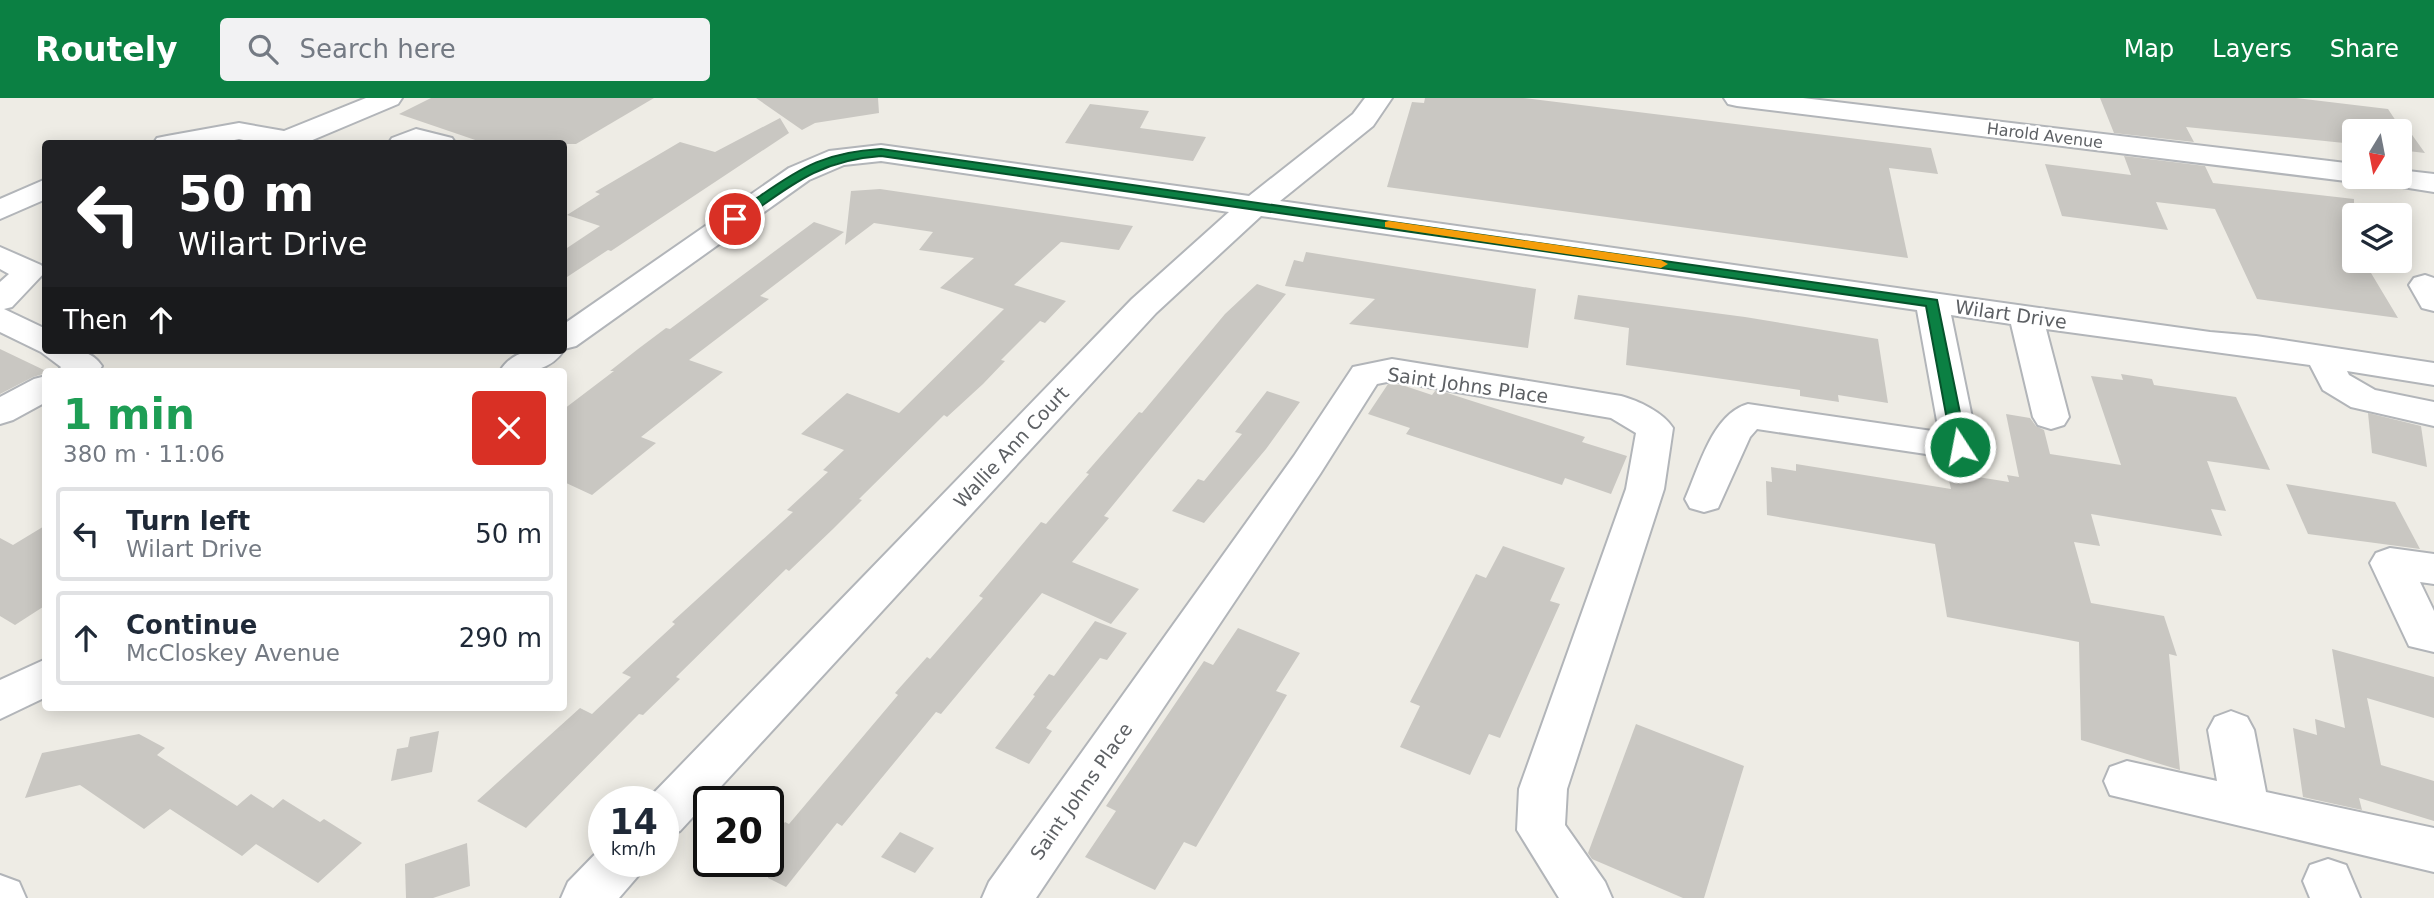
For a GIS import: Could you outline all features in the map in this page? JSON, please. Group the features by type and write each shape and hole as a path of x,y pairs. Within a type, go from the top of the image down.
{"street":[{"path":"292,140 389,98"},
{"name":"Wallie Ann Court","path":"679,799 1144,306 1257,205 1363,120 1379,98"},
{"name":"Harold Avenue","path":"1737,98 2342,172"},
{"path":"189,140 239,131 278,140"},
{"path":"410,140 416,137 427,140"},
{"name":"Wilart Drive","path":"567,337 799,174 839,157 881,153 2434,374"},
{"path":"2412,180 2434,183"},
{"path":"0,210 42,190"},
{"path":"0,256 30,272 0,300"},
{"path":"1704,499 1734,432 1748,416 1960,447 1932,303"},
{"path":"2025,316 2052,417"},
{"path":"0,318 42,342"},
{"path":"64,354 85,366 81,368"},
{"path":"521,368 541,354"},
{"path":"2323,357 2335,382 2364,399 2433,416"},
{"name":"Saint Johns Place","path":"1007,898 1307,465 1365,375 1392,370 1621,408 1655,428 1645,489 1543,789 1541,830 1587,898"},
{"path":"0,412 42,389"},
{"path":"2434,569 2389,563 2424,634 2434,636"},
{"path":"0,701 42,678"},
{"path":"2231,730 2245,807"},
{"path":"2127,781 2434,850"},
{"path":"586,898 606,877"}],"building":[{"path":"431,98 654,98 576,144 567,144 567,140 475,140 399,114"},
{"path":"756,98 878,98 879,113 815,123 802,130"},
{"path":"1425,98 1523,98 1931,148 1938,174 1889,168 1908,258 1387,187 1412,102 1424,103"},
{"path":"2100,98 2296,98 2388,109 2395,119 2342,119 2342,143 2186,127 2194,142 2114,133"},
{"path":"1090,104 1149,111 1140,128 1206,137 1193,161 1065,143"},
{"path":"780,118 789,133 611,251 608,250 567,277 567,248 600,226 567,215 600,194 595,192 680,142 715,152"},
{"path":"2412,135 2425,153 2412,152"},
{"path":"2124,156 2205,166 2213,183 2354,199 2354,203 2342,203 2342,273 2371,273 2398,318 2257,299 2215,209 2156,202 2168,230 2062,216 2045,164 2131,175"},
{"path":"880,189 1133,226 1119,250 1061,242 1014,285 1066,301 1045,323 1040,321 1001,360 1005,361 983,384 947,417 944,415 859,499 862,500 833,529 789,571 786,569 676,677 680,679 643,715 639,714 526,828 477,801 580,708 592,714 631,677 622,673 675,624 672,622 793,512 787,510 828,472 823,470 844,450 801,434 847,393 899,413 1004,309 940,288 974,258 919,250 933,232 874,223 845,245 851,191"},
{"path":"814,222 844,232 760,296 769,299 689,360 723,372 641,437 656,443 592,495 567,483 567,407 666,328 670,329"},
{"path":"1306,252 1536,289 1528,348 1349,324 1375,299 1285,286 1294,260 1303,262"},
{"path":"1257,284 1286,294 1104,516 1109,518 1072,562 1139,589 1111,624 1042,593 941,714 936,712 842,826 837,823 786,887 768,878 784,877 784,823 789,824 898,695 895,693 927,657 930,659 983,598 979,596 1041,522 1046,524 1089,474 1086,473 1139,412 1142,413 1225,314"},
{"path":"1578,295 1745,317 1878,339 1888,403 1838,395 1839,402 1800,396 1800,390 1626,365 1629,328 1574,319"},
{"path":"0,349 42,369 42,374 0,394"},
{"path":"2121,374 2152,379 2154,385 2236,397 2270,470 2207,461 2226,511 2211,509 2222,536 2091,514 2100,546 2074,542 2091,603 2164,616 2177,656 2169,654 2180,770 2081,740 2079,642 1947,617 1935,544 1767,515 1766,481 1772,482 1771,467 1796,471 1796,464 1951,489 1947,472 2009,482 2007,475 2019,477 2006,414 2030,418 2036,426 2044,430 2050,454 2121,465 2091,376 2123,380"},
{"path":"1388,384 1402,385 1432,395 1435,391 1444,392 1585,437 1582,442 1627,456 1611,494 1565,478 1562,485 1406,434 1410,428 1368,414"},
{"path":"1267,391 1300,402 1266,449 1204,523 1172,511 1198,479 1204,481 1242,434 1235,432"},
{"path":"2368,413 2421,426 2427,467 2372,453"},
{"path":"2286,484 2395,502 2420,549 2308,534"},
{"path":"42,527 42,608 15,625 0,616 0,538 13,545"},
{"path":"1503,546 1565,568 1550,601 1560,604 1500,738 1489,734 1470,775 1400,747 1420,706 1410,702 1476,574 1486,578"},
{"path":"1095,621 1127,633 1107,660 1100,658 1046,728 1052,731 1029,764 995,748 1049,674 1054,676"},
{"path":"1238,628 1300,653 1276,691 1287,695 1196,847 1184,842 1155,890 1085,857 1116,811 1106,806 1204,661 1213,665"},
{"path":"2332,649 2434,677 2434,718 2367,698 2381,765 2434,781 2434,821 2359,798 2362,810 2303,797 2293,728 2317,735 2315,719 2345,728"},
{"path":"1636,724 1744,766 1704,898 1683,898 1592,859 1588,853"},
{"path":"439,731 432,772 391,781 397,749 408,747 410,737"},
{"path":"139,734 165,748 157,755 237,806 251,794 273,808 283,799 320,822 324,819 362,843 318,883 256,844 242,856 170,809 144,829 80,785 25,798 42,753"},
{"path":"900,832 934,848 915,873 881,857"},
{"path":"467,843 470,886 433,898 406,898 405,864"}],"slow traffic":[{"path":"1389,224 1661,264"}],"route":[{"path":"735,219 799,174 825,161 856,154 881,153 1932,303 1960,447"}]}
